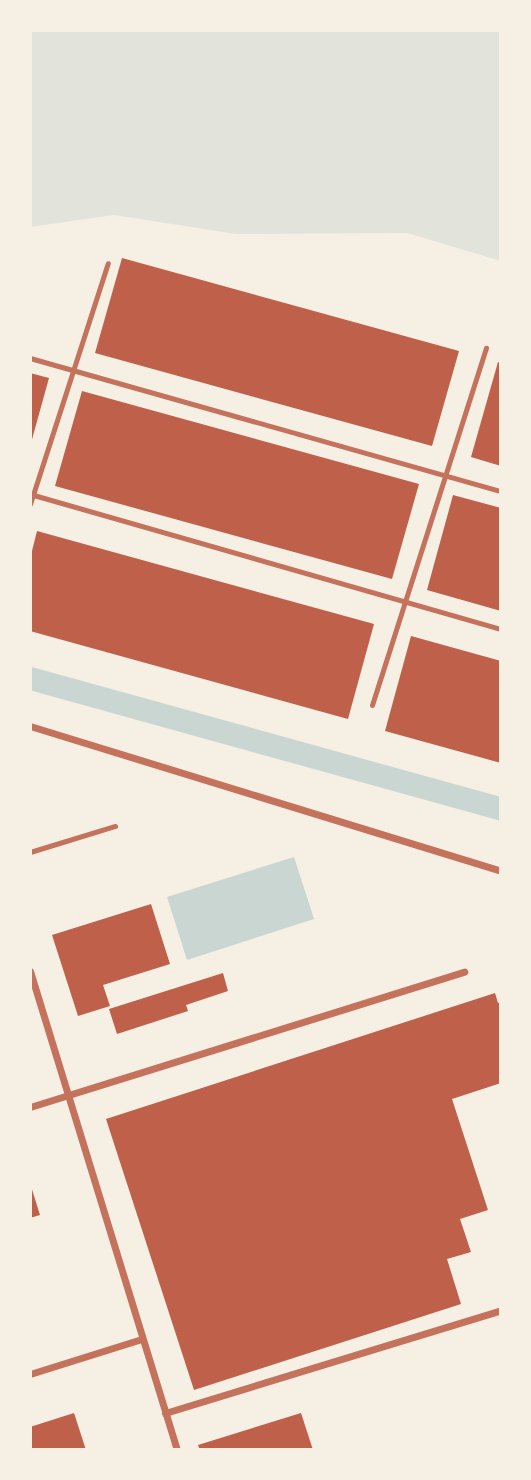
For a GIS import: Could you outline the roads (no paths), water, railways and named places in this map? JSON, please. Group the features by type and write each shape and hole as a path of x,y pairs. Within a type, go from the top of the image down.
{"street":[{"path":"30,726 501,871"},
{"path":"30,971 177,1450"},
{"path":"30,1107 464,972"},
{"path":"165,1413 501,1310"},
{"path":"30,1374 142,1339"}],"lane":[{"path":"30,504 31,494 108,263"},
{"path":"372,705 486,348"},
{"path":"30,358 501,491"},
{"path":"31,494 501,629"},
{"path":"30,852 114,826"}],"waterway":[{"path":"30,678 501,809"}]}
